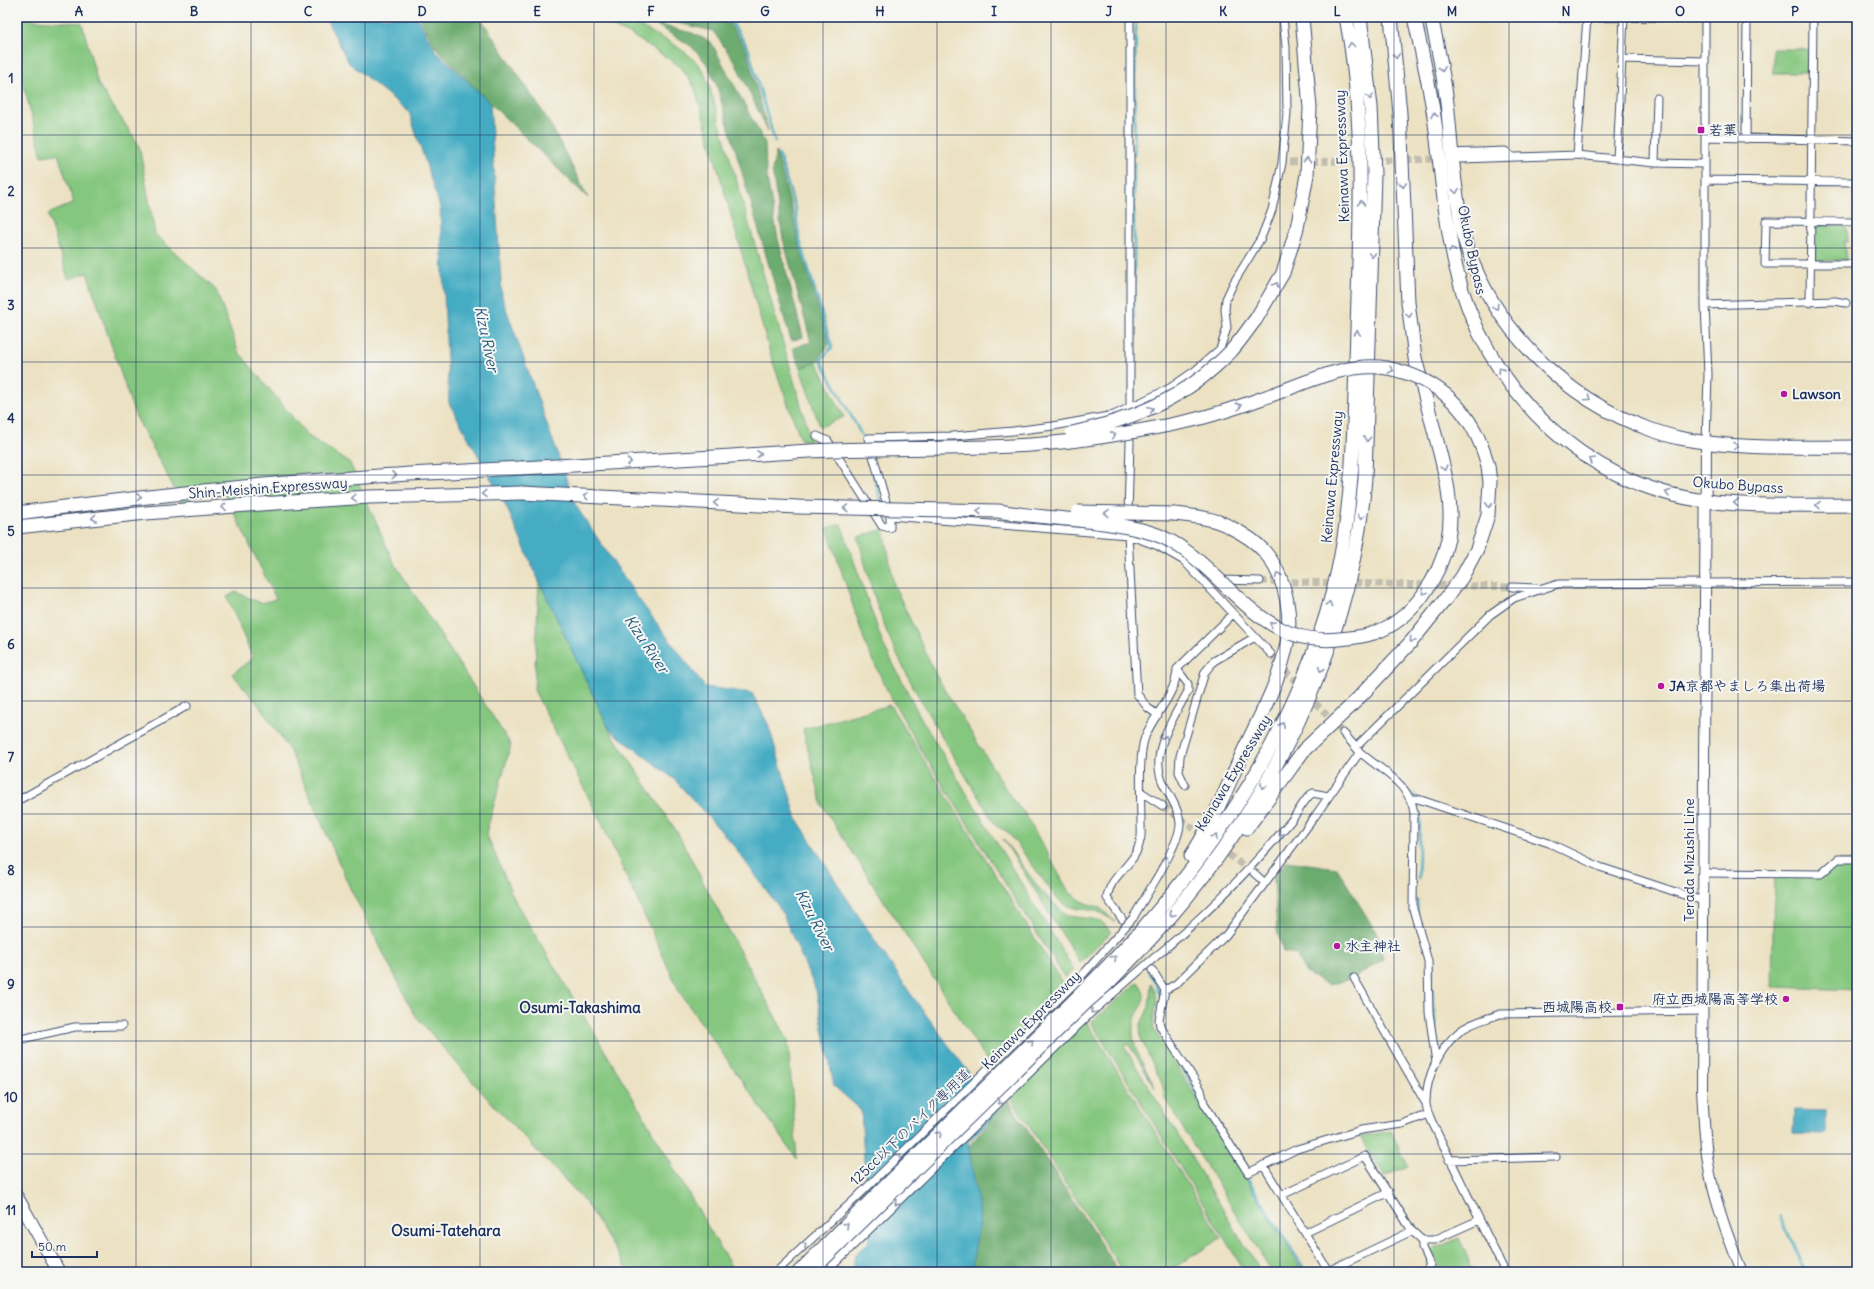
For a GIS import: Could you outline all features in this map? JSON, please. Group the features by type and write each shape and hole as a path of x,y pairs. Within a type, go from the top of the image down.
{"highway":[{"path":"893,450 1027,440 1064,435 1106,425 1138,414 1162,403 1188,387 1232,350 1256,319 1283,272 1297,228 1307,175 1310,108 1302,17"},
{"name":"Keinawa Expressway","path":"817,1272 1091,992 1214,838 1271,747 1304,679 1316,648 1337,574 1344,540 1351,477 1361,174 1356,79 1346,17"},
{"name":"Keinawa Expressway","path":"798,1272 1091,992 1155,934 1191,892 1225,846 1282,753 1315,684 1328,650 1350,576 1363,502 1365,478 1374,174 1371,107 1360,17"},
{"path":"998,511 1028,517 1092,521 1153,534 1184,548 1240,601 1260,617 1280,629 1300,637 1326,640 1356,638 1375,633 1401,617 1415,605 1424,593 1441,563 1448,539 1449,515 1447,480 1415,358 1408,302 1400,113 1391,17"},
{"name":"Okubo Bypass","path":"1414,17 1425,65 1435,121 1445,206 1456,269 1465,300 1476,325 1504,375 1539,418 1566,443 1607,469 1650,488 1678,496 1706,501 1767,504 1857,505"},
{"name":"Okubo Bypass","path":"1431,17 1442,63 1456,156 1463,234 1474,265 1489,296 1511,329 1533,355 1585,397 1611,413 1639,425 1677,438 1727,446 1857,447"},
{"path":"893,450 1031,445 1108,436 1192,420 1260,399 1342,370 1378,368 1407,374 1426,381 1454,401 1466,415 1476,430 1483,448 1488,466 1490,482 1488,515 1477,549 1462,577 1411,642 1352,705 1304,750 1230,851 1191,892"},
{"name":"Shin-Meishin Expressway","path":"17,513 125,499 263,485 365,477 835,450 893,450"},
{"name":"Shin-Meishin Expressway","path":"17,527 146,513 260,504 369,497 522,493 798,507 998,511"},
{"path":"998,511 1174,514 1195,516 1229,526 1251,539 1264,551 1275,567 1284,590 1289,626 1286,651 1277,677 1217,809 1197,847 1144,927"},
{"path":"792,1272 830,1241"}],"main road":[{"name":"Terada Mizushi Line","path":"1706,443 1702,873 1702,1089 1704,1124 1713,1189 1729,1240 1742,1272"},
{"path":"17,1197 58,1272"}],"street":[{"path":"1130,17 1130,408 1128,535 1136,694 1148,708 1158,715"},
{"path":"817,436 828,441 882,526 890,528 890,516 868,438 953,436 1047,427 1114,415 1170,388 1196,370 1220,349 1227,328 1225,310 1226,298 1261,238 1272,210 1286,162 1286,47 1283,17"},
{"path":"1576,155 1587,17"},
{"path":"1617,160 1624,17"},
{"path":"1560,18 1704,17 1706,137 1705,305 1708,374 1706,443"},
{"path":"1746,139 1747,17"},
{"path":"1810,302 1813,17"},
{"path":"1622,59 1704,61"},
{"path":"1655,162 1657,98"},
{"path":"1706,137 1857,141"},
{"path":"1456,156 1505,151 1511,156"},
{"path":"1456,156 1576,155 1617,160 1705,164"},
{"path":"1705,180 1857,182"},
{"path":"1857,222 1766,221 1765,264 1857,264"},
{"path":"1705,305 1835,301 1846,303"},
{"path":"890,516 1128,535 1158,546 1184,561 1270,654"},
{"path":"1201,579 1260,581"},
{"path":"1165,990 1176,984 1226,935 1328,796 1358,749 1490,614 1514,598 1558,584 1857,582"},
{"path":"1512,587 1543,588"},
{"path":"1122,919 1107,898 1108,891 1116,877 1135,856 1141,841 1142,757 1145,738 1176,680 1177,669 1233,614"},
{"path":"1185,785 1179,772 1180,756 1205,672 1214,661 1255,638"},
{"name":"125cc以下のバイク専用道","path":"776,1272 855,1199 1078,980 1133,918 1176,841 1180,823 1158,767 1159,753 1167,733 1188,691 1188,684 1177,669"},
{"path":"17,801 188,706"},
{"path":"1343,733 1358,749 1402,786 1411,799 1414,813 1413,909 1428,961 1429,1012 1436,1064"},
{"path":"1141,792 1163,806"},
{"path":"826,1272 1093,1011 1184,933 1238,881 1292,821 1310,795 1313,793 1328,796"},
{"path":"1411,799 1418,799 1549,844 1600,867 1703,901"},
{"path":"1702,873 1821,874 1838,859 1857,859"},
{"path":"1254,873 1264,882"},
{"path":"1152,970 1165,990 1159,1020 1160,1026 1201,1090 1204,1103 1248,1173 1304,1147 1361,1130 1402,1124 1429,1114"},
{"path":"1354,978 1425,1102 1449,1160 1505,1272"},
{"path":"1425,1102 1429,1082 1436,1064 1448,1044 1461,1031 1476,1022 1500,1014 1702,1011"},
{"path":"17,1040 74,1027 122,1026"},
{"path":"1282,1195 1366,1156 1412,1231 1422,1240 1434,1240 1479,1220"},
{"path":"1449,1160 1556,1157"},
{"path":"1263,1165 1328,1271 1412,1231"},
{"path":"1305,1233 1389,1192"},
{"path":"1422,1240 1422,1248 1430,1265 1425,1272"}],"green space":[{"path":"17,17 20,17 21,19 82,23 98,84 139,145 155,234 216,290 238,351 308,436 350,463 393,561 511,745 486,833 515,901 639,1108 732,1268 737,1272 629,1272 584,1200 486,1097 415,1015 350,888 290,751 258,704 232,674 253,658 227,597 236,592 261,603 276,599 220,484 182,503 135,415 87,273 68,279 48,214 74,203 58,154 42,156 17,60"},
{"path":"419,17 480,17 550,123 588,198 490,103 435,47"},
{"path":"590,17 616,18 652,32 687,54 704,72 811,440 801,440 772,360 695,88 681,67 630,34"},
{"path":"651,17 728,17 729,23 746,49 768,131 735,62 713,31"},
{"path":"653,23 692,33 711,42 765,143 766,173 778,239 803,337 791,341 716,83 707,64 691,46"},
{"path":"1773,49 1808,49 1808,73 1773,73"},
{"path":"776,152 792,209 798,241 829,344 817,362 800,368 793,348 811,342 783,239 772,170"},
{"path":"1819,225 1847,226 1848,241 1844,241 1846,260 1817,261 1815,256 1814,230"},
{"path":"817,362 844,417 820,427 800,368"},
{"path":"841,524 883,644 922,720 1074,970 1065,978 926,758 891,698 867,648 827,528"},
{"path":"884,529 894,585 937,677 1012,799 1025,814 1069,892 1085,903 1099,907 1115,922 1096,911 1067,906 1058,900 1008,832 996,826 938,730 897,656 886,630 864,560 858,537"},
{"path":"539,581 609,729 677,832 788,1040 797,1159 680,993 604,828 534,690"},
{"path":"890,705 1221,1238 1167,1272 1123,1272 822,805 803,729"},
{"path":"1003,839 1041,891 1067,916 1093,919 1103,923 1111,932 1080,963"},
{"path":"1287,861 1337,868 1384,945 1382,960 1354,978 1328,985 1306,973 1296,954 1283,952 1277,930 1274,877"},
{"path":"1839,861 1857,861 1857,990 1772,987 1774,876 1821,878"},
{"path":"1138,982 1144,995 1144,1000 1134,1021 1134,1043 1140,1059 1155,1088 1128,1043 1125,1048 1261,1272 1245,1272 1091,1022"},
{"path":"1151,984 1157,1001 1154,1029 1303,1272 1272,1272 1165,1099 1163,1086 1141,1039 1140,1026 1149,1007"},
{"path":"1008,1100 1119,1272 967,1272 969,1146"},
{"path":"1391,1131 1408,1166 1385,1176 1360,1137"},
{"path":"1459,1238 1474,1272 1441,1272 1431,1250"}],"water":[{"name":"Kizu River","path":"325,17 417,17 435,50 490,103 502,297 576,506 637,597 705,687 752,693 768,724 797,819 842,891 910,993 998,1112 968,1142 980,1216 971,1272 852,1272 855,1255 869,1241 861,1110 834,1086 816,990 781,910 730,841 673,778 609,729 539,581 505,504 449,403 440,207 409,112 349,63"},
{"path":"1794,1110 1826,1111 1826,1134 1793,1133"}],"waterway":[{"path":"731,17 732,23 748,48 775,142"},
{"path":"1134,155 1136,17"},
{"path":"779,155 795,208 799,237 832,347 821,360 862,436 864,444"},
{"path":"1134,163 1134,397"},
{"path":"867,453 882,504"},
{"path":"1414,794 1420,818 1418,879"},
{"path":"1417,900 1418,915"},
{"path":"1421,923 1432,962 1432,979"},
{"path":"1149,973 1156,984 1161,998"},
{"path":"1432,988 1438,1051"},
{"path":"1174,1054 1201,1103"},
{"path":"1215,1127 1306,1272"},
{"path":"1780,1215 1801,1264 1806,1272"}],"tunnel":[{"path":"1290,162 1442,159"},
{"path":"1260,581 1512,587"},
{"path":"1271,654 1301,688"},
{"path":"1308,695 1343,733"},
{"path":"1163,806 1205,837"},
{"path":"1220,848 1253,873"}],"place":[{"name":"若葉","path":"1701,130"},
{"name":"Lawson","path":"1784,394"},
{"name":"JA京都やましろ集出荷場","path":"1661,686"},
{"name":"水主神社","path":"1337,946"},
{"name":"府立西城陽高等学校","path":"1786,999"},
{"name":"西城陽高校","path":"1620,1007"}],"district":[{"name":"Osumi-Takashima","path":"580,1007"},
{"name":"Osumi-Tatehara","path":"446,1230"}]}
